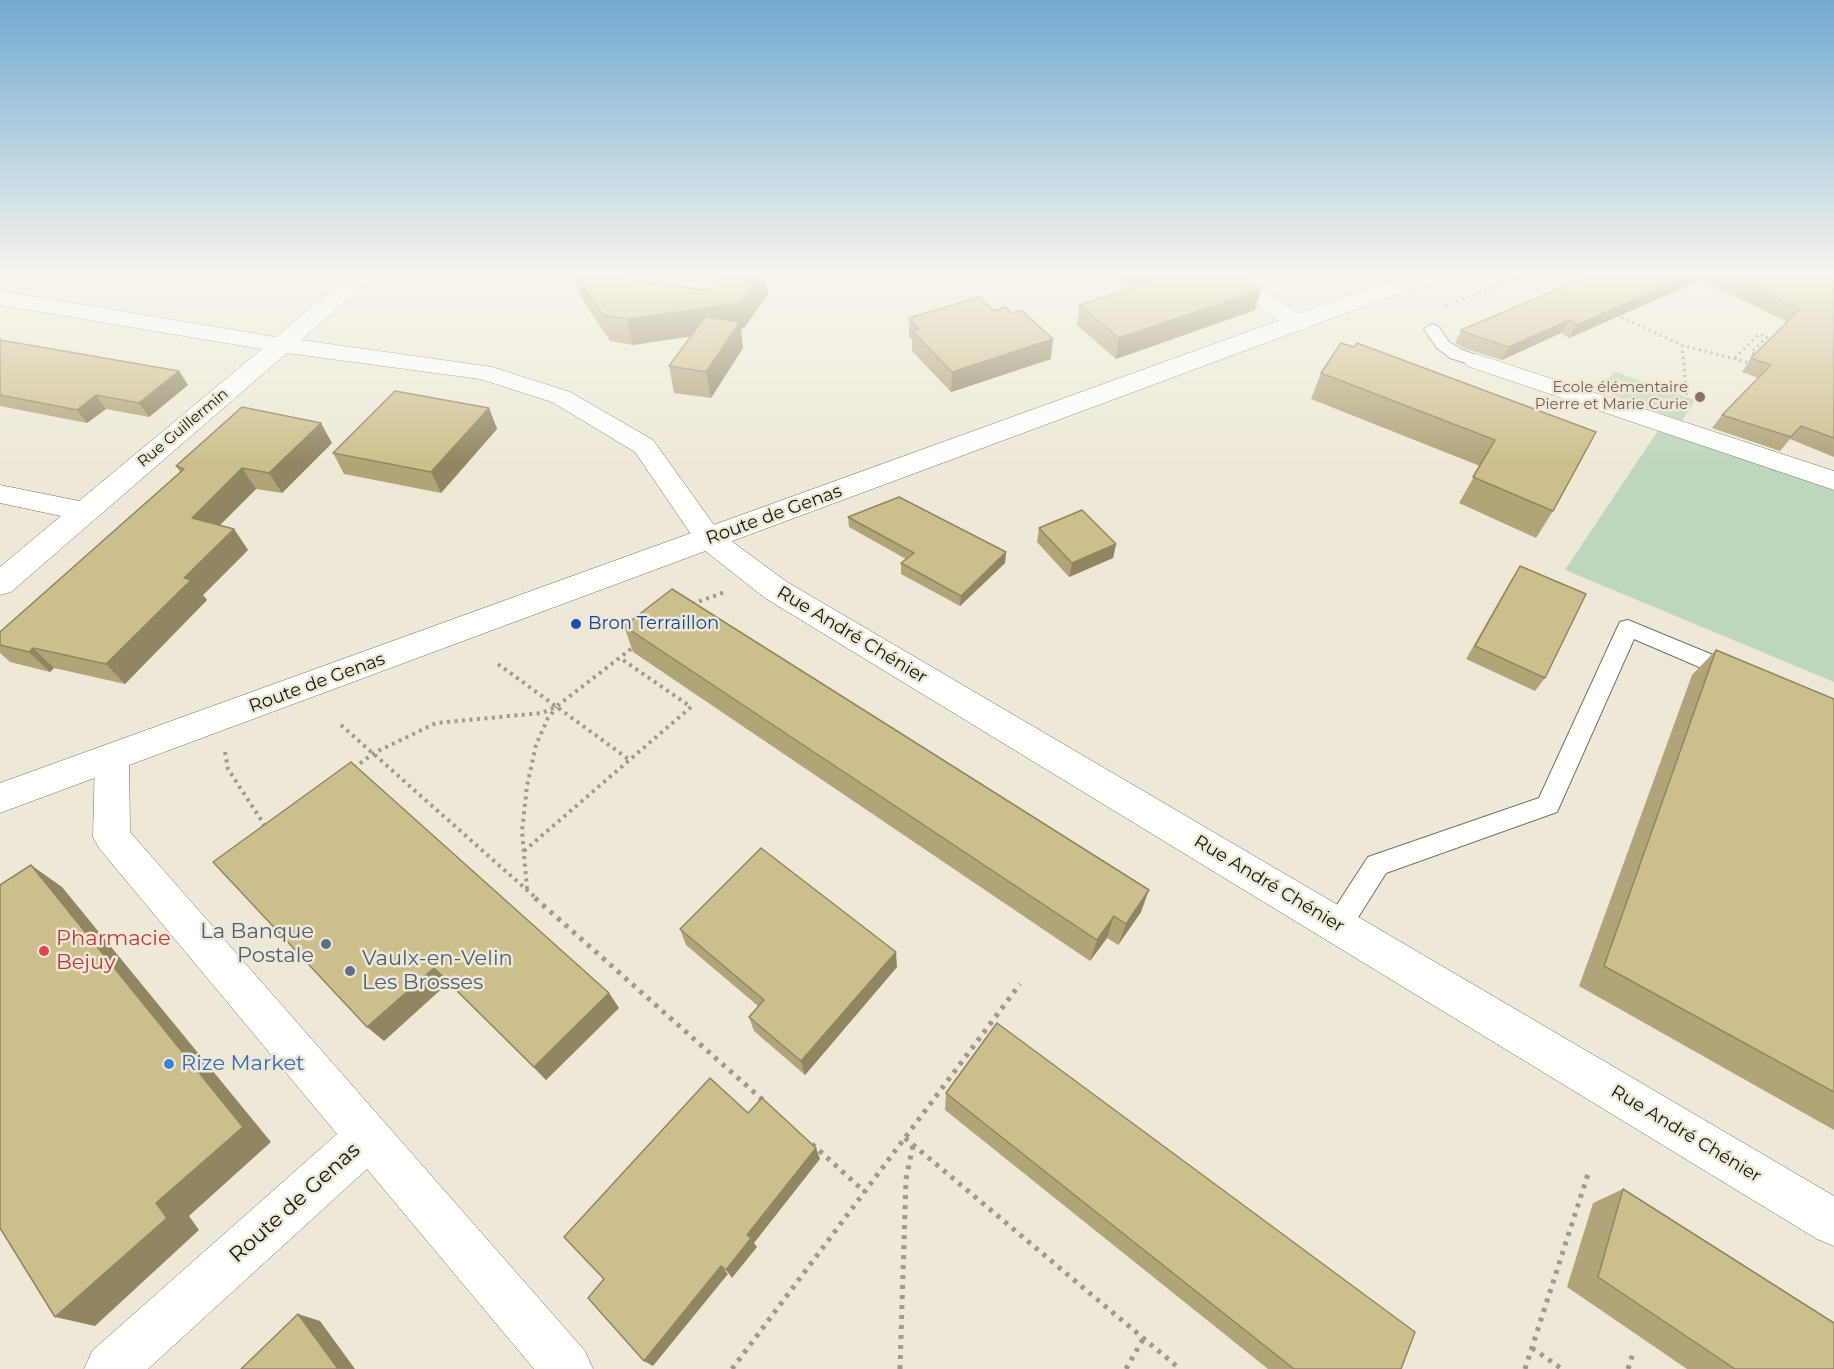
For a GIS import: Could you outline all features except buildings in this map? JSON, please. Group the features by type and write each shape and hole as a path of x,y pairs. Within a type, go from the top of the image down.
{"street":[{"name":"Rue André Chénier","path":"227,336 483,372 561,397 645,446 709,539 788,597 1834,1222"},
{"name":"Rue Guillermin","path":"0,584 293,336"},
{"name":"Route de Genas","path":"0,798 1265,336"},
{"path":"1476,361 1834,481"},
{"path":"0,494 84,512"},
{"name":"Route de Genas","path":"110,1369 369,1136 111,837 112,758"},
{"path":"369,1136 567,1369"}],"lane":[{"path":"1437,336 1443,345 1456,354 1476,361"},
{"path":"1338,926 1377,865 1548,805 1628,628 1758,684"}],"path":[{"path":"1662,336 1682,345 1750,363"},
{"path":"1734,358 1757,336"},
{"path":"1764,336 1767,337 1751,353 1756,354 1769,342"},
{"path":"1682,345 1687,402"},
{"path":"687,606 762,579"},
{"path":"345,774 374,753 436,723 542,713 557,706 645,638"},
{"path":"524,851 691,707 620,658"},
{"path":"498,664 631,761"},
{"path":"527,889 522,831 526,786 536,746 548,718 557,706"},
{"path":"218,719 228,769 268,832 278,825"},
{"path":"341,725 767,1104"},
{"path":"732,1369 1020,984"},
{"path":"803,1136 865,1192"},
{"path":"905,1138 1180,1369"},
{"path":"900,1369 906,1179 913,1145"},
{"path":"1525,1369 1589,1171"},
{"path":"1126,1369 1143,1339"},
{"path":"1532,1348 1562,1369"},
{"path":"1628,1369 1634,1350"}],"green space":[{"path":"1614,371 1695,400 1682,421 1600,390"},
{"path":"1659,429 1834,489 1834,682 1565,570"}],"place":[{"name":"Ecole élémentaire Pierre et Marie Curie","path":"1700,397"},
{"name":"Bron Terraillon","path":"576,624"},
{"name":"La Banque Postale","path":"326,944"},
{"name":"Pharmacie Bejuy","path":"44,951"},
{"name":"Vaulx-en-Velin Les Brosses","path":"350,971"},
{"name":"Rize Market","path":"169,1064"}]}
